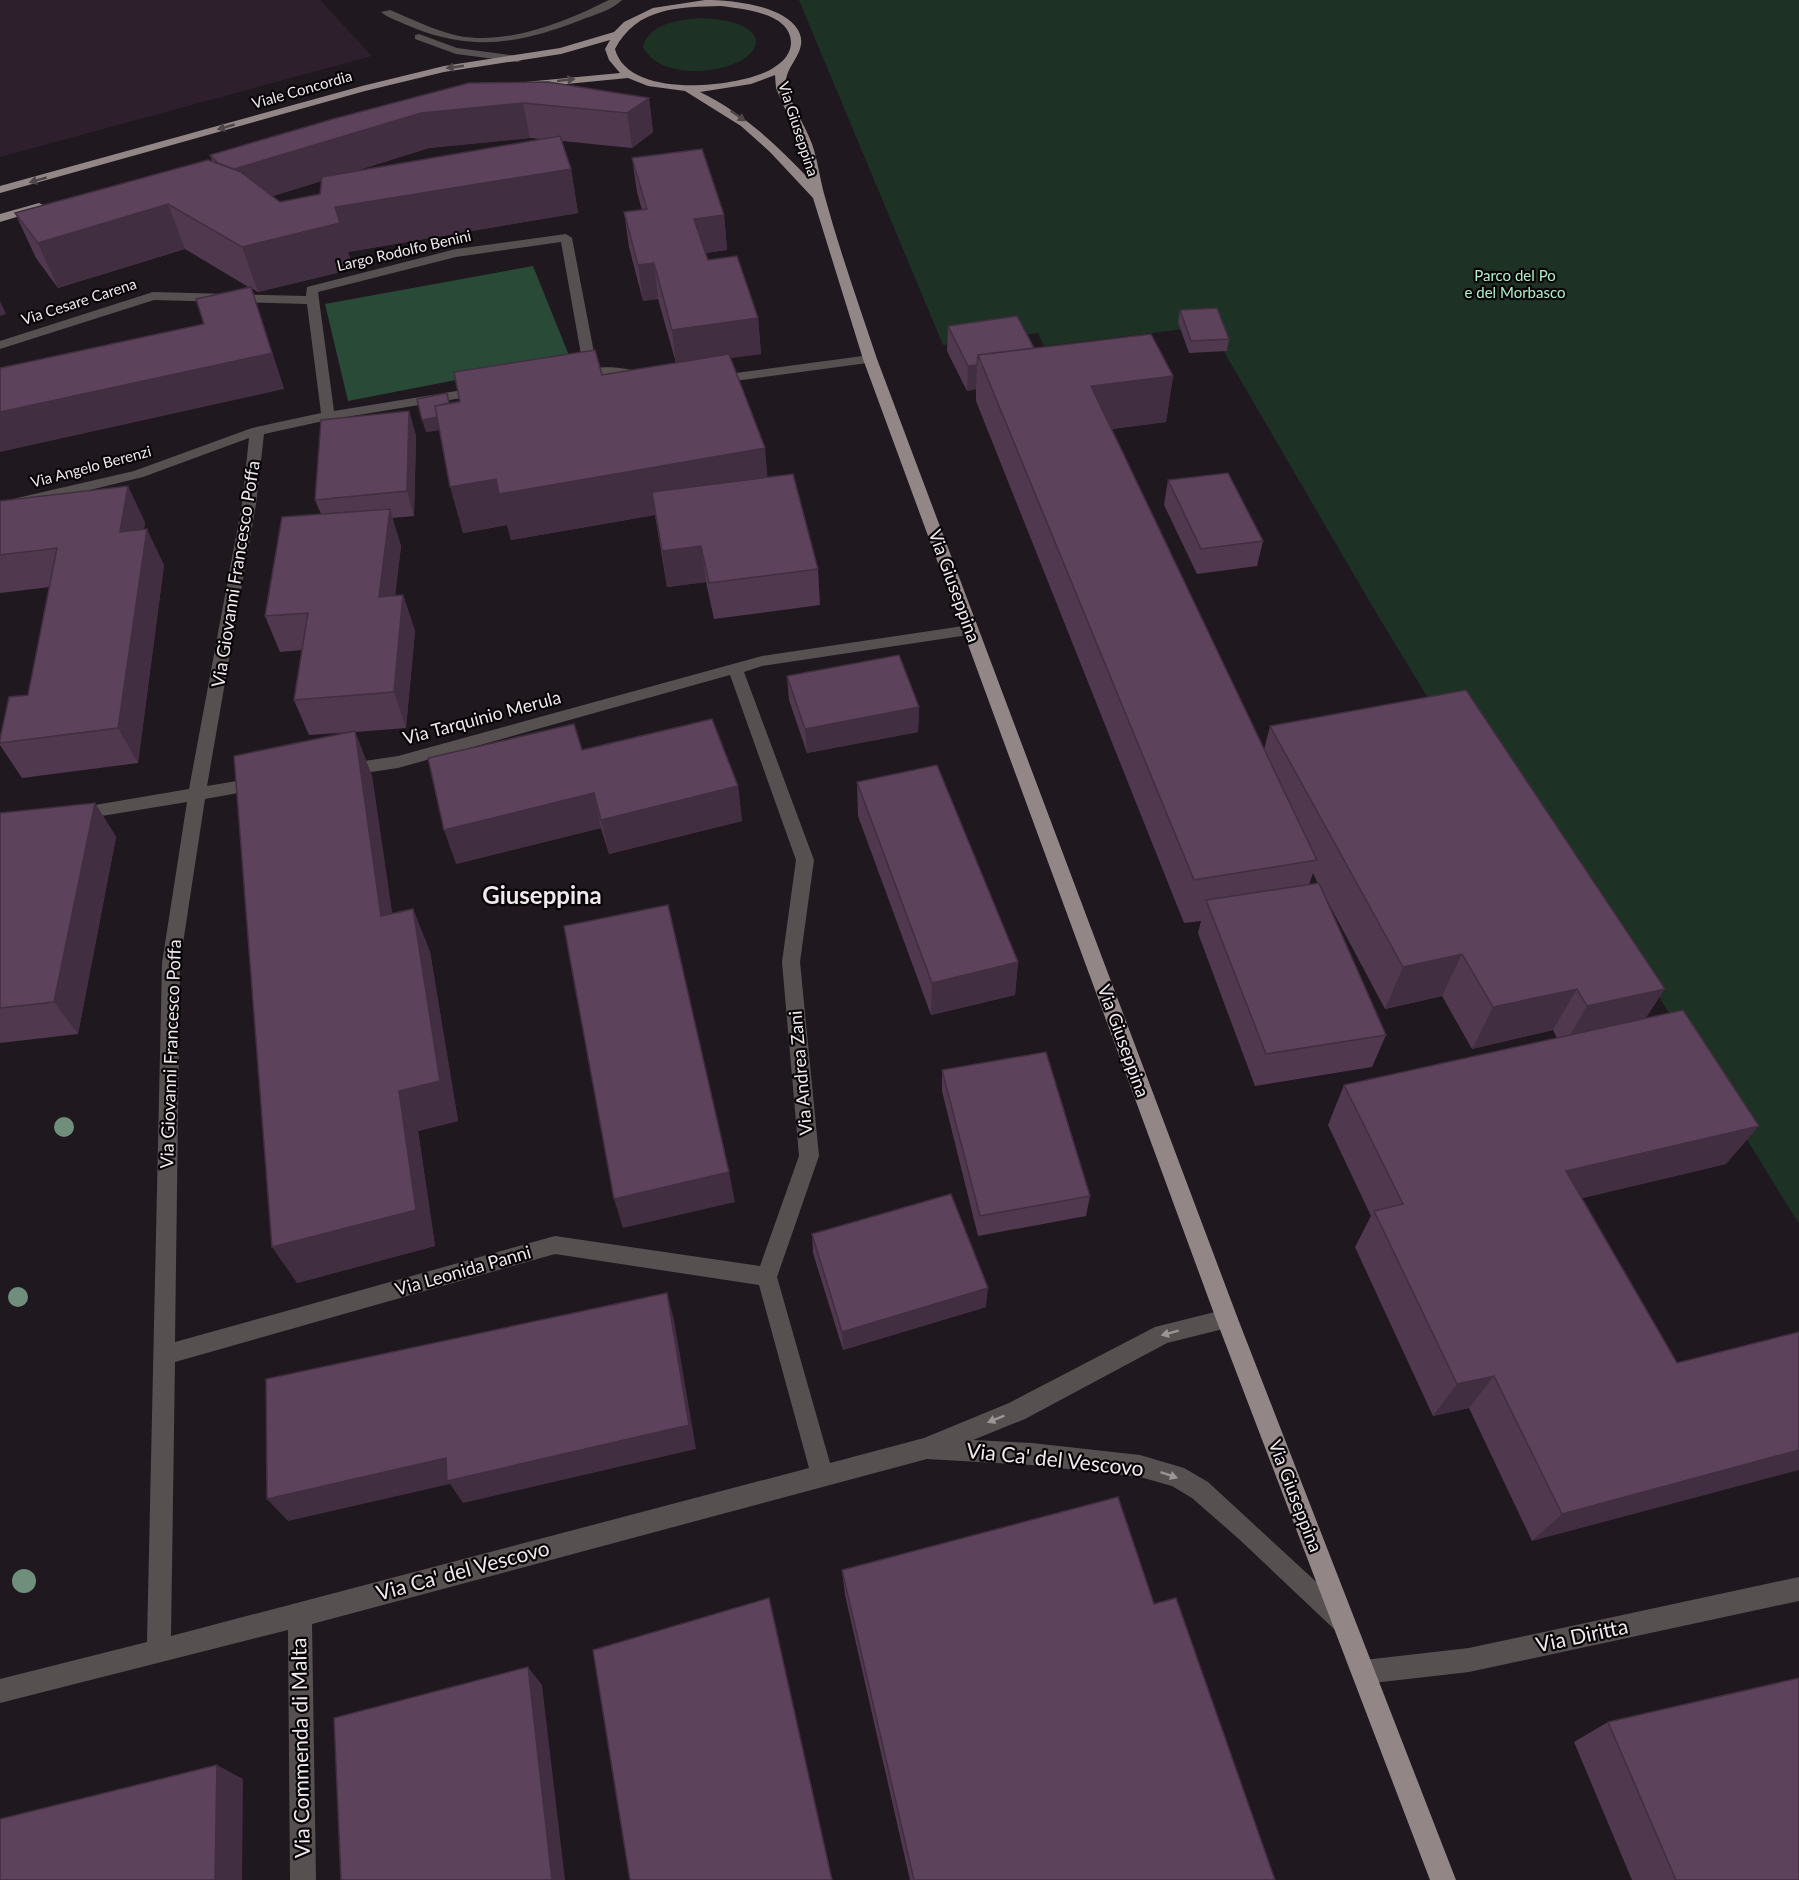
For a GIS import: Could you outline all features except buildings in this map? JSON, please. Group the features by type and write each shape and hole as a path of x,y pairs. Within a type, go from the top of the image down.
{"main road":[{"name":"Via Giuseppina","path":"661,9 671,0"},
{"name":"Via Giuseppina","path":"788,63 770,74 746,83 717,88 686,89 656,84 631,75 615,63 610,49 615,35 634,20 661,9 690,4 748,3 788,24 796,36 796,49 788,63 780,75 782,88 806,144 819,197 870,359 1227,1319 1443,1880"},
{"name":"Viale Concordia","path":"0,190 362,89 444,69 561,51 615,35"},
{"path":"516,86 631,75"},
{"name":"Via Giuseppina","path":"686,89 720,104 748,123 819,197"},
{"path":"0,218 45,205"}],"street":[{"path":"518,59 465,54 440,47 418,36 383,9 441,35 463,40 483,40 515,36 563,22 617,0"},
{"name":"Largo Rodolfo Benini","path":"313,300 311,290 456,253 566,238 591,374"},
{"name":"Via Cesare Carena","path":"0,345 153,296 313,300"},
{"path":"313,300 328,416"},
{"path":"703,382 870,359"},
{"path":"568,377 603,372 647,378"},
{"path":"257,431 328,416 500,388"},
{"name":"Via Angelo Berenzi","path":"0,507 138,474 257,431"},
{"name":"Via Giovanni Francesco Poffa","path":"159,1649 171,963 197,793 249,504 257,431"},
{"name":"Via Tarquinio Merula","path":"327,772 398,762 762,661 970,630"},
{"name":"Via Andrea Zani","path":"735,669 805,860 791,962 809,1156 767,1277"},
{"path":"58,818 280,780"},
{"name":"Via Leonida Panni","path":"164,1354 555,1245 767,1277"},
{"path":"767,1277 822,1475"},
{"name":"Via Ca' del Vescovo","path":"0,1691 300,1615 924,1449 1017,1411 1162,1334 1227,1319"},
{"name":"Via Ca' del Vescovo","path":"924,1449 1032,1454 1140,1466 1176,1476 1200,1490 1344,1623"},
{"name":"Via Diritta","path":"1364,1672 1469,1660 1799,1589"},
{"name":"Via Commenda di Malta","path":"300,1615 303,1880"}],"shaded area":[{"path":"0,0 320,0 372,56 0,157"}],"green space":[{"name":"Parco del Po e del Morbasco","path":"799,0 1799,0 1799,1224 1658,995 1620,1015 1371,604 1209,326 1044,346 1038,333 943,345"},
{"path":"700,18 734,23 749,30 756,43 751,53 731,65 717,69 688,71 661,64 643,47 646,39 658,28 674,22"},
{"path":"533,266 570,358 348,401 325,304"}],"district":[{"name":"Giuseppina","path":"542,896"}]}
